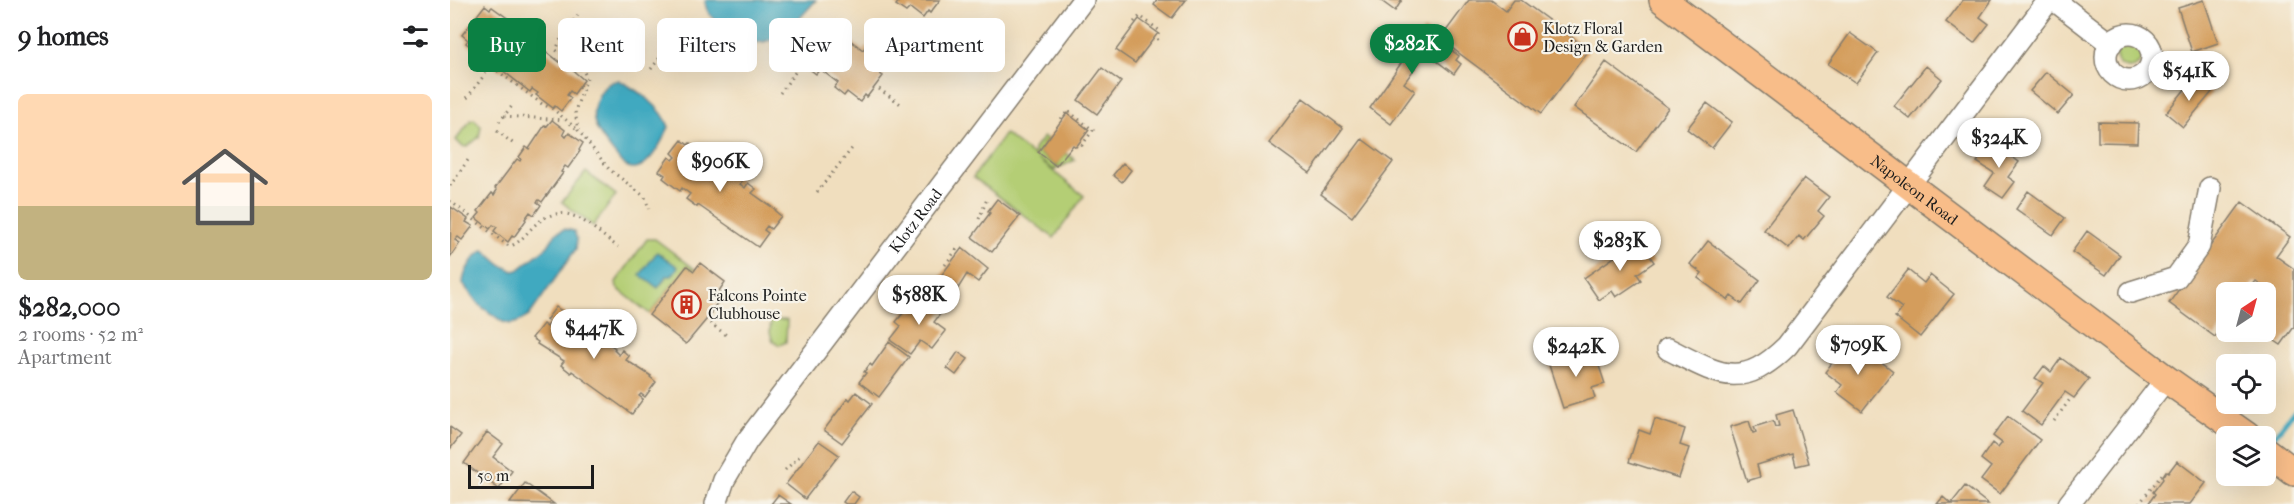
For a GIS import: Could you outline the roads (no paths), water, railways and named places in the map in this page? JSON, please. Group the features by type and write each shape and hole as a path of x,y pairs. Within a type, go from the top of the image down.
{"main road":[{"name":"Napoleon Road","path":"1664,0 2166,379 2233,426"},
{"path":"2276,458 2294,472"}],"street":[{"name":"Klotz Road","path":"716,504 727,474 747,441 1083,0"},
{"path":"1668,349 1697,364 1728,375 1745,374 1769,363 1787,346 2049,0"},
{"path":"2054,0 2111,44"},
{"path":"2131,292 2176,278 2199,246 2210,188"},
{"path":"2069,504 2166,379"}],"water":[{"path":"705,0 816,0 800,18 769,18 769,40 763,42 757,42 757,18 713,18"},
{"path":"619,80 655,106 666,119 669,127 650,159 636,168 621,162 598,132 593,116 600,93 609,84"},
{"path":"564,229 574,231 577,239 576,249 529,316 518,322 511,324 503,322 479,305 463,284 470,264 484,250 500,264 513,271 518,270 548,246 556,233"},
{"path":"657,252 678,267 672,276 667,276 658,288 640,275"}],"waterway":[{"path":"2276,434 2294,411"}],"place":[{"name":"Klotz Floral Design & Garden","path":"1522,37"},
{"name":"Falcons Pointe Clubhouse","path":"687,304"}]}
